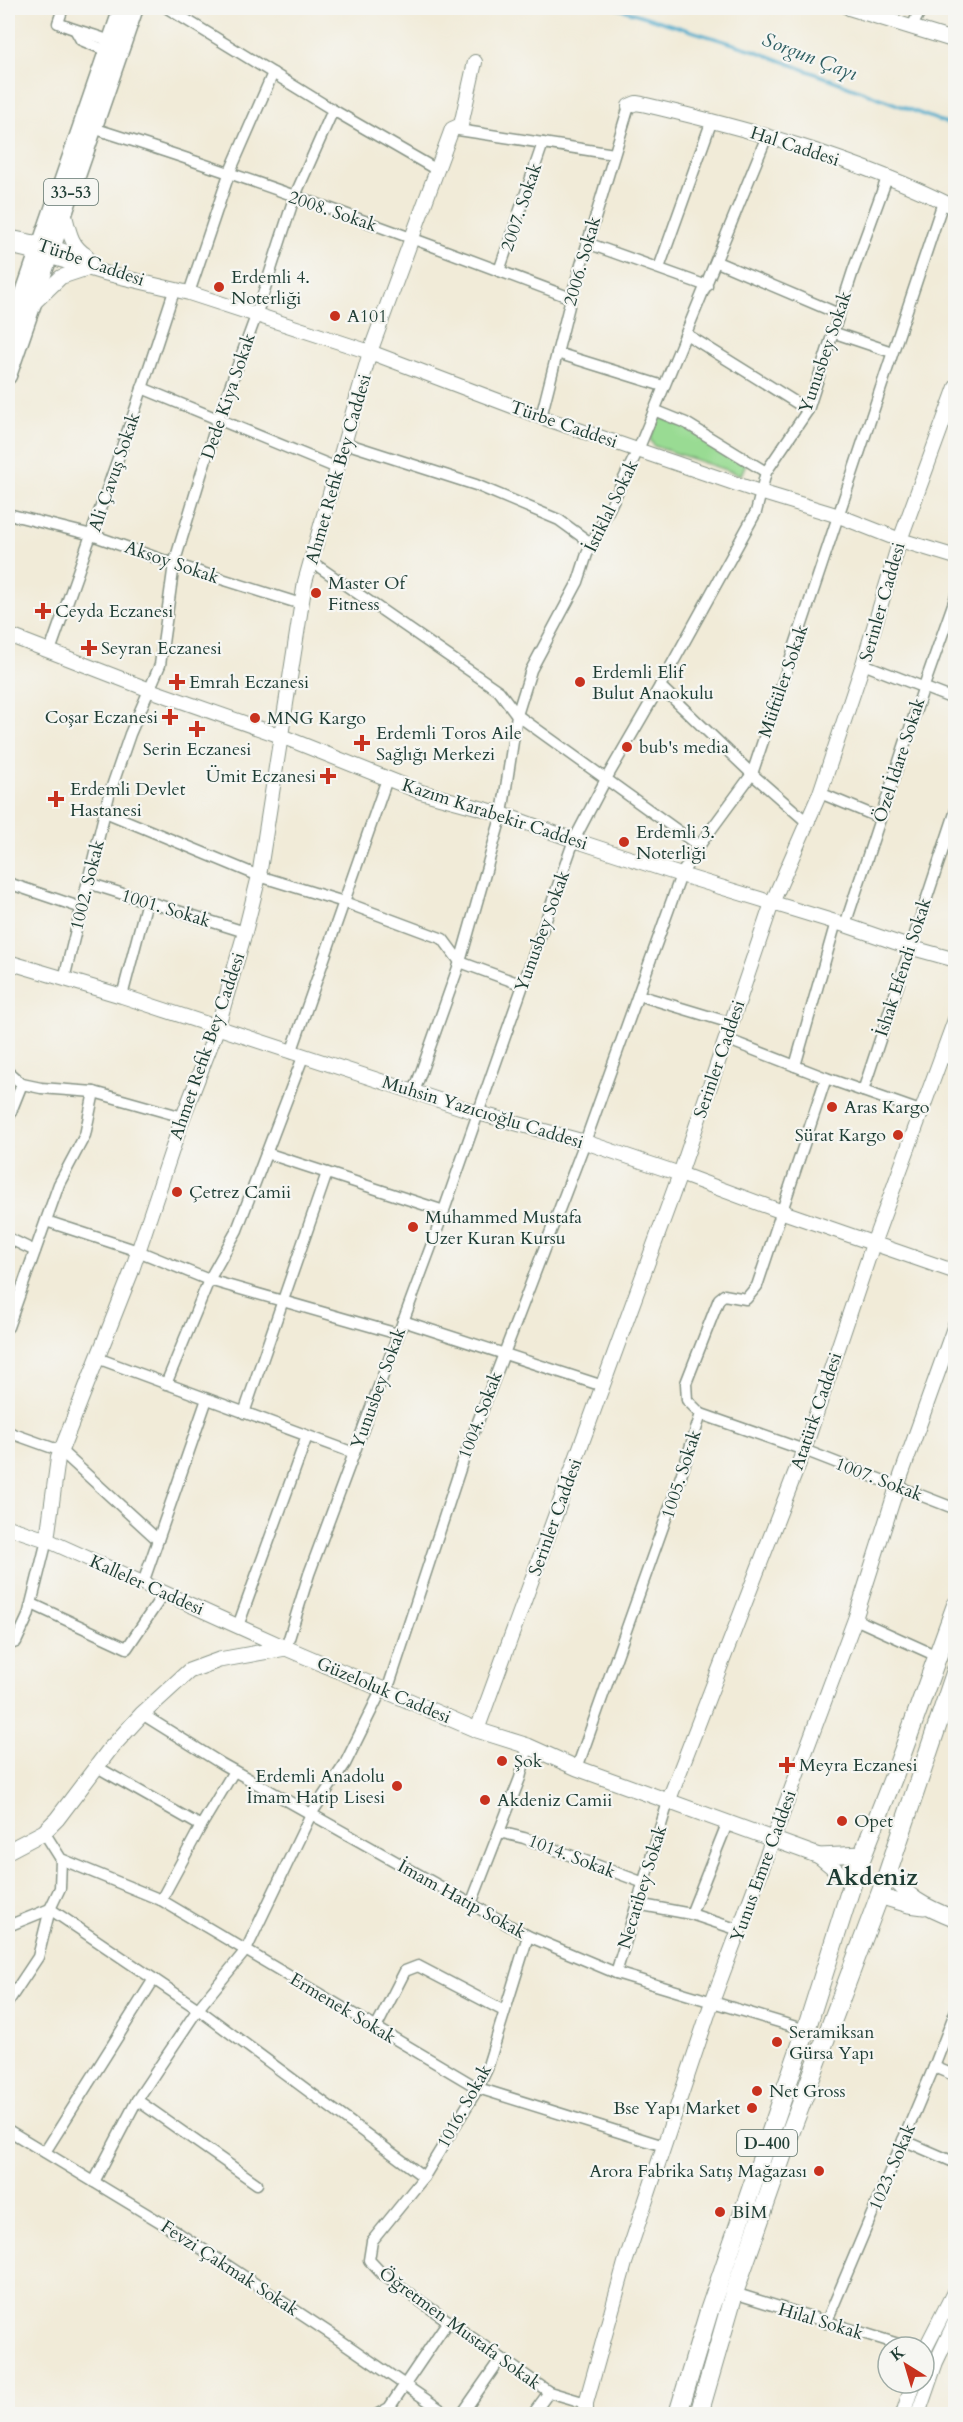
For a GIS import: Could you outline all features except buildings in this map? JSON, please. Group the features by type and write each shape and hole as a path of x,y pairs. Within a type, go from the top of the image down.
{"highway":[{"name":"D-400","path":"678,2415 709,2311 806,2030 852,1883 956,1605"},
{"name":"D-400","path":"699,2415 735,2293 792,2128 949,1710 956,1670"},
{"path":"863,1854 878,1857 889,1868"},
{"path":"852,1883 864,1893 879,1896"}],"main road":[{"name":"33-53","path":"8,376 32,306 46,250 122,8"},
{"name":"33-53","path":"8,339 64,212 135,8"},
{"name":"Güzeloluk Caddesi","path":"286,1648 477,1730 528,1746 577,1768 772,1841 819,1856 863,1854"},
{"path":"8,1851 44,1832 142,1714 189,1671 219,1660 286,1648"},
{"name":"Güzeloluk Caddesi","path":"819,1856 852,1883"},
{"path":"889,1868 895,1883 927,1907 956,1919"},
{"path":"879,1896 909,1905 927,1907"}],"street":[{"path":"63,8 58,23 76,31 84,30 109,46"},
{"path":"167,8 333,110 437,170"},
{"path":"849,8 956,41"},
{"path":"912,26 921,8"},
{"name":"Ahmet Refik Bey Caddesi","path":"47,1540 61,1451 138,1251 183,1117 217,1029 259,876 301,604 337,468 370,352 452,129 461,125 475,62"},
{"path":"189,293 229,174 273,73"},
{"name":"Hal Caddesi","path":"629,106 636,103 642,104 712,120 767,136 888,178 949,205"},
{"name":"2006. Sokak","path":"540,417 571,298 629,106"},
{"name":"Dede Kiya Sokak","path":"150,690 160,665 174,564 218,420 256,316 294,198 333,110"},
{"path":"659,268 712,120"},
{"name":"2008. Sokak","path":"93,128 413,238 571,298"},
{"path":"452,129 614,154"},
{"name":"İstiklal Sokak","path":"414,1092 460,962 502,814 517,715 531,670 578,582 592,544 638,450 767,136"},
{"name":"2007. Sokak","path":"499,271 543,143"},
{"name":"Yunusbey Sokak","path":"286,1648 309,1574 444,1211 574,840 756,512 766,472 808,410 838,314 888,178"},
{"name":"Müftüler Sokak","path":"585,1142 681,875 699,846 752,774 892,352 949,205"},
{"path":"32,306 61,277 93,265 77,249 71,239 64,212"},
{"name":"Türbe Caddesi","path":"8,237 370,352 540,417 956,557"},
{"path":"587,243 707,286"},
{"name":"Türbe Caddesi","path":"8,246 46,250"},
{"path":"717,262 838,314"},
{"name":"Ali Çavuş Sokak","path":"50,651 92,535 174,291"},
{"path":"832,333 892,352"},
{"path":"686,334 808,410"},
{"path":"557,353 663,386"},
{"name":"Serinler Caddesi","path":"477,1730 680,1174 772,903 820,793 863,664 900,540 956,387"},
{"path":"142,388 337,468"},
{"path":"654,410 686,423 766,472"},
{"path":"345,443 476,485 559,520 592,544"},
{"name":"Aksoy Sokak","path":"8,514 92,535 174,564 301,604"},
{"path":"312,562 499,691 517,715 699,846"},
{"name":"Özel İdare Sokak","path":"795,1066 841,924 956,596"},
{"name":"Kazım Karabekir Caddesi","path":"8,635 150,690 281,736 422,792 502,814 681,875 956,960"},
{"path":"863,664 956,700"},
{"path":"660,686 752,774 808,823"},
{"name":"1002. Sokak","path":"64,979 105,812 130,734 150,690"},
{"path":"166,1384 209,1280 237,1230 266,1154 344,902 387,779"},
{"path":"820,793 880,818"},
{"name":"İshak Efendi Sokak","path":"863,1091 956,810"},
{"path":"105,812 259,876 344,902 443,939 460,962 523,985"},
{"name":"1001. Sokak","path":"88,883 245,932"},
{"path":"8,884 82,908"},
{"path":"122,996 147,901"},
{"name":"Muhsin Yazıcıoğlu Caddesi","path":"8,962 122,996 478,1113 585,1142 956,1272"},
{"path":"638,995 731,1023"},
{"name":"Atatürk Caddesi","path":"668,1802 804,1450 873,1244 956,1017"},
{"path":"726,1039 920,1112"},
{"path":"941,1056 956,1061"},
{"path":"8,1072 22,1084 41,1089 93,1092 183,1117"},
{"name":"1005. Sokak","path":"577,1768 681,1476 700,1414 687,1400 686,1383 719,1299 724,1295 746,1299 757,1286 826,1078"},
{"path":"8,1119 22,1084"},
{"path":"8,1327 59,1184 85,1135 93,1092"},
{"name":"1004. Sokak","path":"94,2182 137,2100 198,2009 246,1950 311,1814 345,1764 384,1690 461,1466 585,1142"},
{"path":"266,1154 444,1211"},
{"path":"244,1413 327,1173"},
{"path":"46,1221 138,1251 209,1280 398,1334"},
{"path":"8,1238 35,1251"},
{"path":"403,1321 603,1386"},
{"name":"Yunus Emre Caddesi","path":"586,2409 625,2263 712,2002 855,1619 897,1487 956,1322"},
{"path":"97,1358 354,1453"},
{"path":"142,1583 207,1399"},
{"name":"1007. Sokak","path":"700,1414 804,1450 956,1509"},
{"path":"8,1432 61,1451 158,1540"},
{"path":"238,1626 307,1436"},
{"name":"Kalleler Caddesi","path":"8,1527 47,1540 286,1648"},
{"path":"8,1645 16,1642 28,1616 47,1540"},
{"path":"32,1604 127,1648 164,1593"},
{"path":"855,1619 937,1656"},
{"name":"İmam Hatip Sokak","path":"142,1714 234,1771 528,1936 616,1972 806,2030"},
{"path":"471,1904 520,1778 528,1746"},
{"path":"97,1767 201,1826"},
{"path":"161,1900 234,1771"},
{"name":"Necatibey Sokak","path":"616,1972 668,1802"},
{"path":"691,1914 726,1824"},
{"path":"8,2002 38,1957 50,1909 60,1888 61,1859 44,1832"},
{"name":"1014. Sokak","path":"499,1832 524,1838 644,1883"},
{"name":"Ermenek Sokak","path":"61,1859 161,1900 478,2088 664,2146"},
{"path":"637,1904 691,1914 739,1930"},
{"path":"8,1926 50,1909"},
{"path":"50,1909 198,2009 424,2177"},
{"name":"1016. Sokak","path":"369,2260 372,2241 424,2177 478,2088 487,2069 528,1936"},
{"path":"376,2028 405,1971 418,1966 504,2011"},
{"path":"45,2152 154,1979"},
{"name":"1023. Sokak","path":"826,2323 956,2010"},
{"path":"934,2067 956,2076"},
{"path":"137,2100 257,2184"},
{"name":"Fevzi Çakmak Sokak","path":"8,2130 185,2237 447,2415"},
{"path":"903,2140 956,2163"},
{"name":"Öğretmen Mustafa Sokak","path":"369,2260 383,2275 549,2392 586,2409"},
{"path":"932,2335 956,2289"},
{"name":"Hilal Sokak","path":"735,2293 876,2338"},
{"path":"918,2415 938,2358 956,2320"},
{"path":"378,2415 389,2408 448,2321"},
{"path":"462,2415 501,2358"},
{"path":"532,2415 549,2392"},
{"path":"903,2415 909,2395"}],"green space":[{"path":"659,416 689,429 746,463 741,475 654,446 650,439"}],"waterway":[{"name":"Sorgun Çayı","path":"617,8 753,50 956,127"}],"place":[{"name":"Erdemli 4. Noterliği","path":"219,287"},
{"name":"A101","path":"335,316"},
{"name":"Master Of Fitness","path":"316,593"},
{"name":"Ceyda Eczanesi","path":"43,611"},
{"name":"Seyran Eczanesi","path":"89,648"},
{"name":"Emrah Eczanesi","path":"177,682"},
{"name":"Erdemli Elif Bulut Anaokulu","path":"580,682"},
{"name":"Coşar Eczanesi","path":"170,717"},
{"name":"MNG Kargo","path":"255,718"},
{"name":"Serin Eczanesi","path":"197,729"},
{"name":"Erdemli Toros Aile Sağlığı Merkezi","path":"362,743"},
{"name":"bub's media","path":"627,747"},
{"name":"Ümit Eczanesi","path":"328,776"},
{"name":"Erdemli Devlet Hastanesi","path":"56,799"},
{"name":"Erdemli 3. Noterliği","path":"624,842"},
{"name":"Aras Kargo","path":"832,1107"},
{"name":"Sürat Kargo","path":"898,1135"},
{"name":"Çetrez Camii","path":"177,1192"},
{"name":"Muhammed Mustafa Uzer Kuran Kursu","path":"413,1227"},
{"name":"Şok","path":"502,1761"},
{"name":"Meyra Eczanesi","path":"787,1765"},
{"name":"Erdemli Anadolu İmam Hatip Lisesi","path":"397,1786"},
{"name":"Akdeniz Camii","path":"485,1800"},
{"name":"Opet","path":"842,1821"},
{"name":"Seramiksan Gürsa Yapı","path":"777,2042"},
{"name":"Net Gross","path":"757,2091"},
{"name":"Bse Yapı Market","path":"752,2108"},
{"name":"Arora Fabrika Satış Mağazası","path":"819,2171"},
{"name":"BİM","path":"720,2212"}],"district":[{"name":"Akdeniz","path":"872,1877"}]}
